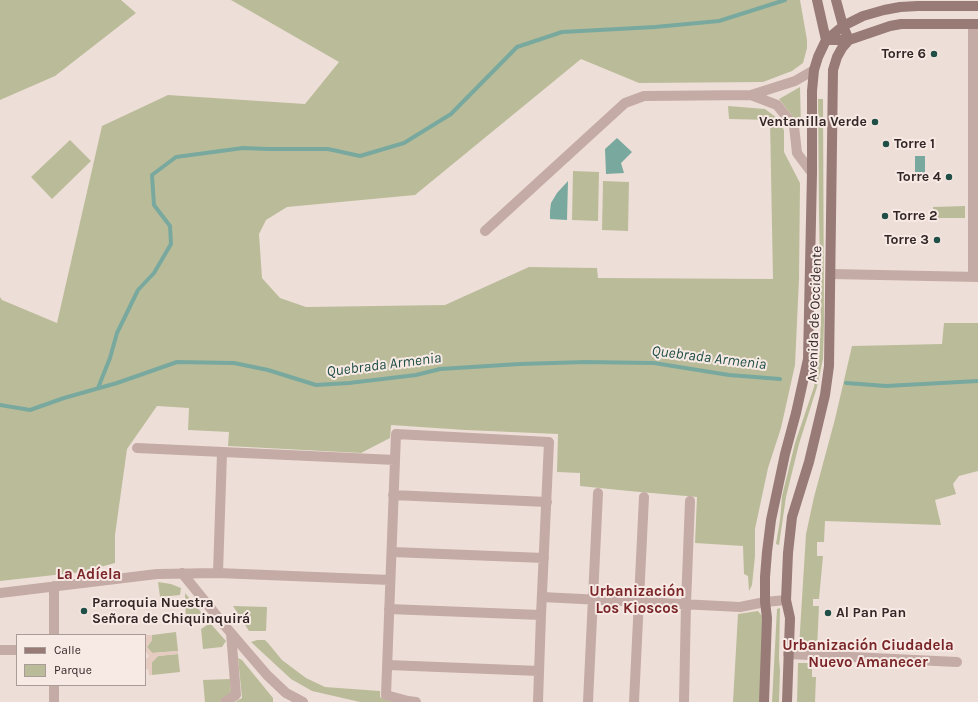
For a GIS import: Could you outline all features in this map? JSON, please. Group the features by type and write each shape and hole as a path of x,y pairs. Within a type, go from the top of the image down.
{"main road":[{"path":"817,0 826,40"},
{"path":"838,5 843,26 849,40"},
{"path":"826,40 843,26 863,16 891,8 918,6 978,6"},
{"path":"826,40 849,40 890,26 901,24 975,24"},
{"name":"Avenida de Occidente","path":"764,702 767,618 765,602 767,552 771,520 808,359 812,173 812,91 814,70 826,40"},
{"name":"Avenida de Occidente","path":"787,702 790,618 786,600 788,553 792,517 809,462 826,394 829,366 834,70 842,48 849,40"}],"street":[{"path":"831,274 975,277 975,24"},
{"path":"485,231 625,102 644,96 751,95 795,81 814,70"},
{"path":"751,95 777,105 794,126 797,153 812,173"},
{"path":"416,702 386,695 396,434 549,442 538,702"},
{"path":"137,448 395,460"},
{"path":"218,573 222,453"},
{"path":"588,702 598,493"},
{"path":"393,495 547,502"},
{"path":"634,702 644,497"},
{"path":"684,702 690,501"},
{"path":"392,552 544,558"},
{"path":"182,573 267,675 286,693 303,702"},
{"path":"0,593 157,574 182,573 218,573 390,580"},
{"path":"54,586 54,634"},
{"path":"542,597 740,607 786,600"},
{"path":"389,609 541,615"},
{"path":"225,702 236,695 231,633"},
{"path":"0,650 16,650"},
{"path":"788,654 957,662"},
{"path":"388,665 539,671"},
{"path":"54,686 54,702"}],"green space":[{"path":"0,0 121,0 136,13 55,76 0,100"},
{"path":"231,0 800,0 807,48 803,63 792,71 763,82 639,83 581,59 415,195 287,207 266,220 259,234 262,278 280,298 306,307 445,305 529,267 597,268 598,278 773,279 770,120 729,119 728,106 765,109 781,121 784,131 784,152 800,183 799,279 795,365 781,428 768,468 755,529 755,556 752,585 749,591 748,576 744,574 743,546 695,543 697,497 580,486 580,473 557,472 558,434 391,425 390,438 361,453 228,446 229,432 188,430 189,408 157,406 127,449 115,535 115,563 82,572 0,581 0,297 2,300 57,323 102,126 168,95 305,104 339,62"},
{"path":"800,87 801,127 779,99"},
{"path":"818,99 823,99 823,359 817,387 799,444 786,497 779,545 776,544 782,496 795,443 814,387 819,358 821,321"},
{"path":"70,140 91,161 52,199 31,177"},
{"path":"573,171 599,172 598,221 572,220"},
{"path":"603,181 629,182 628,231 602,230"},
{"path":"965,206 965,218 933,218 933,207"},
{"path":"944,323 978,323 978,471 959,476 953,484 956,494 935,500 941,525 825,521 824,542 817,542 817,556 823,556 819,599 813,599 813,606 819,606 817,649 799,647 806,534 852,346 942,344"},
{"path":"158,582 171,584 181,588 180,595 160,597"},
{"path":"185,593 206,618 201,622 186,623"},
{"path":"233,606 267,607 266,631 249,631"},
{"path":"780,608 779,702 772,702 777,609"},
{"path":"758,611 762,616 762,702 733,702 738,614"},
{"path":"210,623 226,641 222,647 203,649 201,629"},
{"path":"176,632 178,651 152,653 147,647 152,640 152,635"},
{"path":"265,640 282,660 306,678 325,687 380,691 380,697 394,702 360,702 312,691 291,679 251,642"},
{"path":"178,654 180,672 152,675 152,662 158,656"},
{"path":"238,658 242,660 273,698 273,702 235,702 242,698"},
{"path":"798,663 812,663 812,677 816,677 815,702 797,702"},
{"path":"230,679 231,694 219,702 205,702 203,680"}],"shaded area":[{"path":"146,635 152,635 152,640 147,647 152,653 178,651 178,654 158,656 152,662 152,675 149,675 148,669 146,669 146,659 149,656 146,652"}],"water":[{"path":"617,138 632,152 621,163 624,173 606,174 605,149"},
{"path":"915,156 925,156 925,175 915,175"},
{"path":"568,181 567,220 550,219 551,203 557,193"}],"waterway":[{"path":"98,388 110,358 117,333 138,290 154,273 171,244 170,226 154,205 152,175 176,157 243,148 328,149 360,156 404,143 451,114 517,47 562,32 655,27 719,21 785,0"},
{"name":"Quebrada Armenia","path":"0,405 30,410 64,398 117,383 177,362 234,363 268,370 316,385 349,383 416,375 440,369 585,362 654,363 729,375 780,379"},
{"name":"Quebrada Armenia","path":"846,383 886,386 978,381"}],"place":[{"name":"Torre 6","path":"934,54"},
{"name":"Ventanilla Verde","path":"875,122"},
{"name":"Torre 1","path":"886,144"},
{"name":"Torre 4","path":"949,177"},
{"name":"Torre 2","path":"885,216"},
{"name":"Torre 3","path":"937,240"},
{"name":"Parroquia Nuestra Señora de Chiquinquirá","path":"84,611"},
{"name":"Al Pan Pan","path":"828,613"}],"district":[{"name":"La Adíela","path":"89,575"},
{"name":"Urbanización Los Kioscos","path":"637,600"},
{"name":"Urbanización Ciudadela Nuevo Amanecer","path":"868,654"}]}
